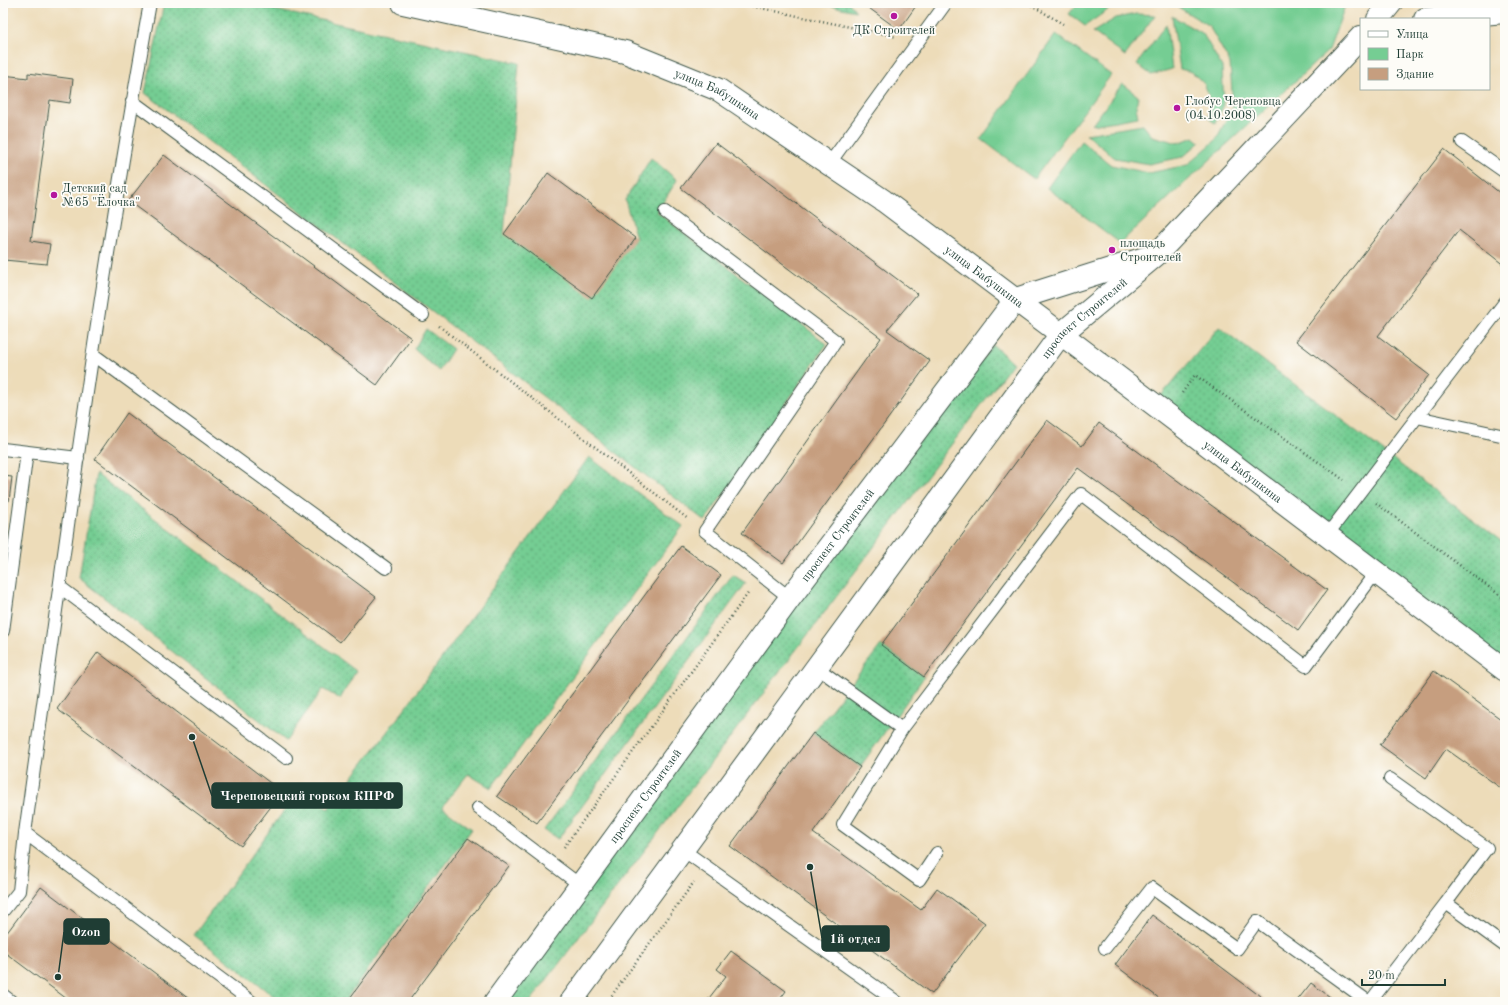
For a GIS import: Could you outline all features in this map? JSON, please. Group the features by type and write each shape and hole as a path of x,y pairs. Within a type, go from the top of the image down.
{"main road":[{"name":"улица Бабушкина","path":"403,3 459,9 632,55 719,90 884,201 1016,299 1505,670"},
{"path":"1379,18 1391,3"},
{"path":"1436,18 1505,12"},
{"path":"1156,255 1360,38"},
{"name":"проспект Строителей","path":"494,1002 790,598 1016,299 1156,255"},
{"name":"проспект Строителей","path":"571,1002 1061,334 1156,255"}],"lane":[{"path":"3,912 18,891 78,458 132,101 150,3"},
{"path":"829,164 946,3"},
{"path":"132,101 423,315"},
{"path":"1462,142 1505,172"},
{"path":"665,212 836,341 705,531 790,598"},
{"path":"1327,535 1505,302"},
{"path":"94,355 386,568"},
{"path":"1417,417 1505,436"},
{"path":"3,449 78,458"},
{"path":"3,631 27,452"},
{"path":"936,853 919,880 843,825 902,729 1081,494 1306,666 1376,572"},
{"path":"60,587 286,758"},
{"path":"816,667 902,729"},
{"path":"1105,948 1152,888 1237,949 1257,921 1369,1002 1487,848 1390,779"},
{"path":"478,808 580,885"},
{"path":"25,833 252,1002"},
{"path":"683,850 897,1002"},
{"path":"1446,903 1505,946"},
{"path":"3,995 12,1002"}],"path":[{"path":"737,3 898,37"},
{"path":"1028,3 1063,24"},
{"path":"423,315 705,531"},
{"path":"1166,413 1195,375 1360,491 1505,599"},
{"path":"551,863 761,575"},
{"path":"607,1002 705,866"}],"green space":[{"path":"164,3 243,3 519,63 504,234 636,238 625,200 651,158 677,180 657,212 827,344 705,521 145,93"},
{"path":"818,3 849,3 856,11"},
{"path":"1078,3 1129,3 1112,7 1085,26 1069,14"},
{"path":"1181,3 1346,3 1329,50 1120,243 1047,188 1081,141 1111,165 1149,173 1187,165 1215,141 1233,108 1230,63 1209,26 1178,7"},
{"path":"1136,14 1155,15 1125,56 1093,32 1116,18"},
{"path":"1172,16 1203,34 1222,67 1224,105 1215,123 1208,118 1212,106 1205,85 1192,72 1180,69"},
{"path":"1166,24 1172,69 1151,75 1137,64"},
{"path":"1056,34 1111,75 1034,179 981,139"},
{"path":"1122,84 1138,96 1136,107 1138,117 1092,125"},
{"path":"1143,125 1152,136 1178,143 1194,137 1200,142 1183,157 1149,164 1115,158 1086,134"},
{"path":"1219,327 1505,544 1505,670 1154,404"},
{"path":"426,329 453,349 439,371 414,349"},
{"path":"993,345 1013,363 530,1002 502,1002 855,525"},
{"path":"589,457 683,526 491,788 468,774 442,807 472,829 344,1002 281,1002 194,935 299,790 328,809 397,719"},
{"path":"96,474 356,671 340,699 323,689 286,741 79,578"},
{"path":"733,575 746,583 558,839 544,830"},
{"path":"881,645 924,677 860,767 813,733"}],"building":[{"name":"ДК Строителей","path":"862,3 918,3 899,30"},
{"path":"28,73 73,79 70,103 50,100 31,241 50,244 47,264 4,260 5,255 3,254 3,75 28,78"},
{"path":"716,143 917,294 887,330 930,361 783,563 742,533 881,338 681,188"},
{"path":"1444,149 1505,197 1505,266 1459,230 1378,336 1429,375 1396,418 1296,341"},
{"path":"164,155 411,338 377,385 128,201"},
{"path":"548,173 636,238 592,298 504,234"},
{"path":"127,413 376,597 340,642 95,459"},
{"path":"1047,420 1082,446 1099,423 1327,590 1298,630 1078,468 924,677 881,645"},
{"path":"3,476 12,477 9,501 3,501"},
{"path":"681,546 721,575 537,823 497,796"},
{"path":"98,652 282,792 241,846 57,709"},
{"path":"1434,671 1505,722 1505,791 1446,749 1426,778 1380,745"},
{"path":"813,733 860,767 813,833 921,910 937,888 985,923 932,994 730,846"},
{"path":"468,838 509,866 408,1002 347,1002"},
{"path":"41,887 193,1002 71,1002 3,951 3,938"},
{"path":"1152,915 1268,1002 1164,1002 1115,965"},
{"path":"731,951 786,991 778,1002 706,1002 726,976 717,969"},
{"path":"1311,983 1337,1002 1296,1002"}],"place":[{"name":"ДК Строителей","path":"894,16"},
{"name":"Глобус Череповца (04.10.2008)","path":"1177,108"},
{"name":"Детский сад №65 \"Ёлочка\"","path":"54,195"},
{"name":"площадь Строителей","path":"1112,250"},
{"name":"Череповецкий горком КПРФ","path":"192,737"},
{"name":"1й отдел","path":"810,867"},
{"name":"Ozon","path":"58,977"}]}
